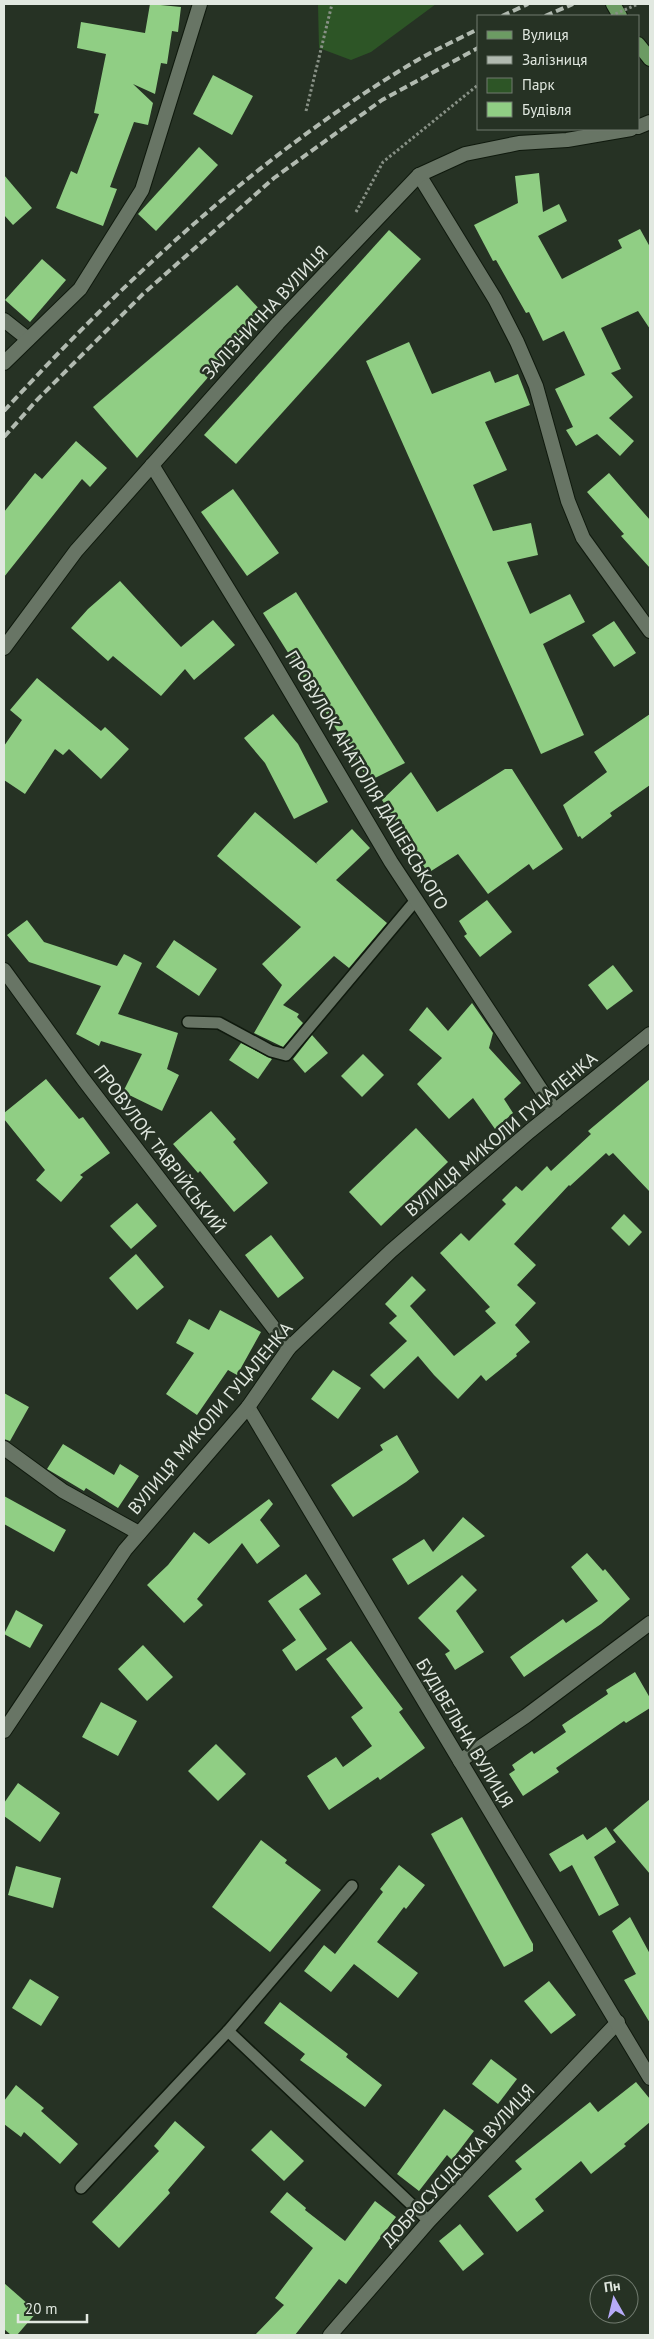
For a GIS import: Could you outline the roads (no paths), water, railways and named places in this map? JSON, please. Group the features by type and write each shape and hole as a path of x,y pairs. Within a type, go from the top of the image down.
{"main road":[{"path":"613,4 619,15"},
{"path":"639,45 650,59"}],"street":[{"path":"4,363 80,289 142,190 200,4"},
{"name":"ЗАЛІЗНИЧНА ВУЛИЦЯ","path":"4,648 76,551 278,323 419,175 465,154 519,143 567,140 625,130"},
{"path":"419,175 495,300 517,342 536,386 568,501 583,538 650,631"},
{"path":"4,320 28,339"},
{"name":"ПРОВУЛОК АНАТОЛІЯ ДАШЕВСЬКОГО","path":"152,465 391,862 555,1111"},
{"name":"ПРОВУЛОК ТАВРІЙСЬКИЙ","path":"4,970 88,1086 289,1348"},
{"name":"ВУЛИЦЯ МИКОЛИ ГУЦАЛЕНКА","path":"4,1731 139,1533 248,1408 289,1348 390,1251 555,1111 650,1034"},
{"name":"БУДІВЕЛЬНА ВУЛИЦЯ","path":"248,1408 650,2078"},
{"path":"4,1448 63,1490 139,1533"},
{"path":"460,1761 526,1716 650,1623"},
{"name":"ДОБРОСУСІДСЬКА ВУЛИЦЯ","path":"330,2335 429,2221 618,2022"}],"lane":[{"path":"188,1022 219,1023 271,1051 286,1055 416,900"},
{"path":"81,2188 228,2031 352,1886"},
{"path":"228,2031 429,2221"}],"railway":[{"path":"504,15 528,4"},
{"path":"547,15 573,4"},
{"path":"4,411 97,314 146,267 248,178 357,98 422,58 477,30"},
{"path":"4,437 37,400 143,294 274,178 382,100 477,49"}]}
